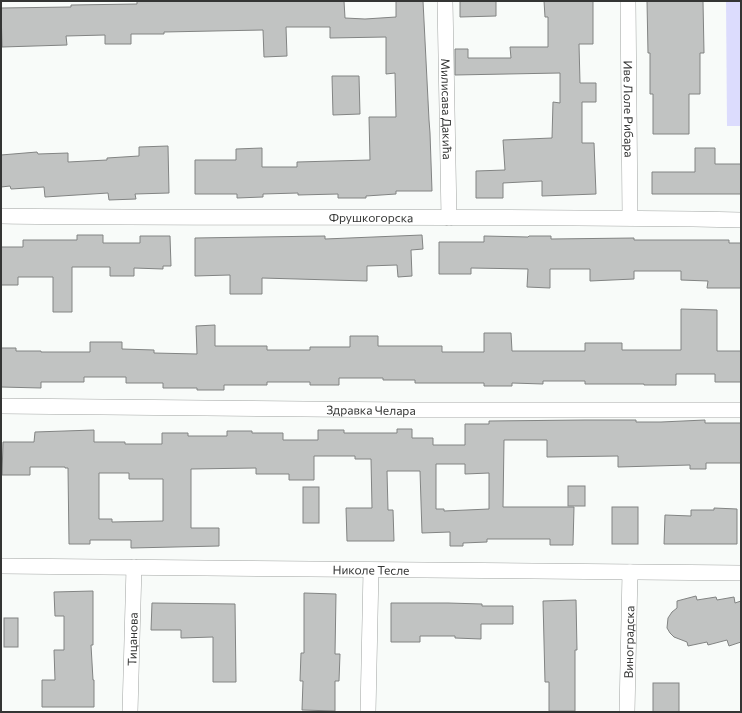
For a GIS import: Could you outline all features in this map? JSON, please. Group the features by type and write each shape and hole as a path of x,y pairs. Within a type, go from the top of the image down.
{"street":[{"name":"Милисава Дакића","path":"445,1 449,218"},
{"name":"Иве Лоле Рибара","path":"628,1 630,218"},
{"name":"Фрушкогорска","path":"1,216 136,218 630,218 741,220"},
{"name":"Здравка Челара","path":"1,406 406,410 741,410"},
{"name":"Николе Тесле","path":"1,566 741,573"},
{"name":"Тицанова","path":"130,712 134,567"},
{"path":"368,712 371,570"},
{"name":"Виноградска","path":"627,712 630,572"}],"shaded area":[{"path":"726,1 741,1 741,126 727,126"}],"building":[{"path":"137,1 344,1 345,18 365,19 396,17 396,1 423,1 432,191 396,191 396,194 366,196 366,198 338,198 338,194 298,195 298,193 263,194 263,197 237,198 237,194 195,194 195,160 236,160 236,149 262,148 262,167 297,167 297,162 370,160 369,117 396,117 395,73 386,74 386,37 330,38 330,27 286,27 287,56 264,57 263,30 131,34 131,44 105,44 105,35 66,36 67,45 2,47 1,8 137,4"},
{"path":"460,1 496,1 496,16 460,17"},
{"path":"544,1 593,1 593,44 579,44 580,83 596,83 596,102 582,102 582,143 594,143 596,194 542,196 542,181 503,183 503,198 476,198 476,171 505,170 503,140 552,138 553,102 560,103 560,73 455,75 455,49 468,49 468,58 511,58 510,47 548,47 548,17 545,17"},
{"path":"647,1 703,1 704,53 700,53 700,94 689,94 689,134 653,134 653,94 650,94 650,53 648,53"},
{"path":"332,76 359,76 360,114 333,115"},
{"path":"168,146 169,193 135,194 136,199 109,200 108,193 45,197 44,187 11,189 10,186 1,187 1,155 37,152 38,154 68,153 68,162 107,160 107,158 139,156 139,147"},
{"path":"695,148 715,148 715,164 741,164 741,194 652,194 652,172 695,172"},
{"path":"77,235 103,235 103,243 140,243 140,236 170,236 171,266 163,266 163,269 134,268 134,276 110,276 110,267 72,267 72,312 53,312 53,277 18,277 18,285 1,285 1,247 23,247 23,240 77,240"},
{"path":"422,235 423,249 411,250 412,276 398,277 397,265 367,266 367,281 262,278 262,294 230,294 230,275 195,276 195,238 325,236 325,239"},
{"path":"484,236 551,236 551,239 634,238 634,240 729,240 729,243 741,243 741,288 707,288 708,281 681,280 681,271 634,271 634,279 590,281 590,269 550,269 550,288 527,287 528,269 471,268 471,274 439,274 439,242 484,242"},
{"path":"681,309 717,310 717,351 741,351 741,382 715,382 715,374 676,374 676,385 585,384 585,381 543,381 543,384 512,383 512,386 484,386 484,383 415,383 415,380 339,378 339,385 310,385 310,382 267,382 267,385 224,385 224,390 197,390 197,388 163,388 163,383 126,383 126,377 84,377 84,382 41,382 41,388 1,387 1,348 16,348 16,351 90,352 90,342 122,342 122,349 154,350 154,353 197,354 196,326 215,325 215,346 267,346 267,350 310,350 310,347 350,347 350,336 378,336 378,346 442,346 442,352 484,352 484,333 511,333 512,351 585,351 585,343 622,343 622,350 681,350"},
{"path":"636,420 636,422 661,422 705,420 705,423 741,423 741,463 706,463 706,469 690,469 690,465 618,467 618,456 547,457 547,440 504,440 503,507 574,507 573,545 550,545 550,539 487,539 487,542 463,543 463,546 450,546 450,532 422,533 420,471 387,471 388,510 393,510 394,541 347,541 346,508 372,508 371,459 355,459 355,456 314,456 314,480 289,480 289,474 256,474 256,468 191,469 191,528 219,528 219,546 131,548 131,540 90,540 90,544 69,544 68,468 30,467 30,475 2,475 3,442 34,442 35,432 94,430 94,442 162,444 162,433 188,433 188,436 227,436 227,431 252,431 252,433 283,433 283,440 318,440 318,430 344,430 344,433 397,433 397,429 412,429 412,438 433,438 433,445 465,445 465,424 489,424 489,421","holes":["436,464 465,464 465,474 489,473 489,509 444,511 444,509 436,509","99,473 129,473 129,479 163,479 163,521 112,522 112,519 99,519"]},
{"path":"568,486 585,486 585,506 568,506"},
{"path":"303,487 319,487 319,523 303,523"},
{"path":"612,507 638,507 638,544 612,544"},
{"path":"714,508 737,509 737,544 664,544 665,515 691,516 691,510 714,510"},
{"path":"93,591 93,645 91,645 94,680 94,707 42,707 42,680 55,680 54,650 64,650 64,616 55,616 54,592"},
{"path":"304,593 336,594 335,654 340,654 339,681 335,681 335,711 302,710 303,681 300,681 301,653 304,653"},
{"path":"696,596 697,600 716,597 717,600 734,597 735,603 741,601 741,642 729,646 727,640 708,645 707,642 688,646 687,642 674,637 670,633 667,628 668,618 677,608 677,601"},
{"path":"576,600 577,650 575,650 575,711 549,711 549,682 545,682 543,601"},
{"path":"152,603 235,604 236,682 213,682 213,637 181,638 181,630 151,630"},
{"path":"391,603 448,603 482,604 482,606 513,606 513,624 481,624 481,639 455,638 455,636 420,636 420,642 391,642"},
{"path":"4,618 18,618 18,647 4,647"},
{"path":"653,683 679,683 679,712 653,712"}]}
